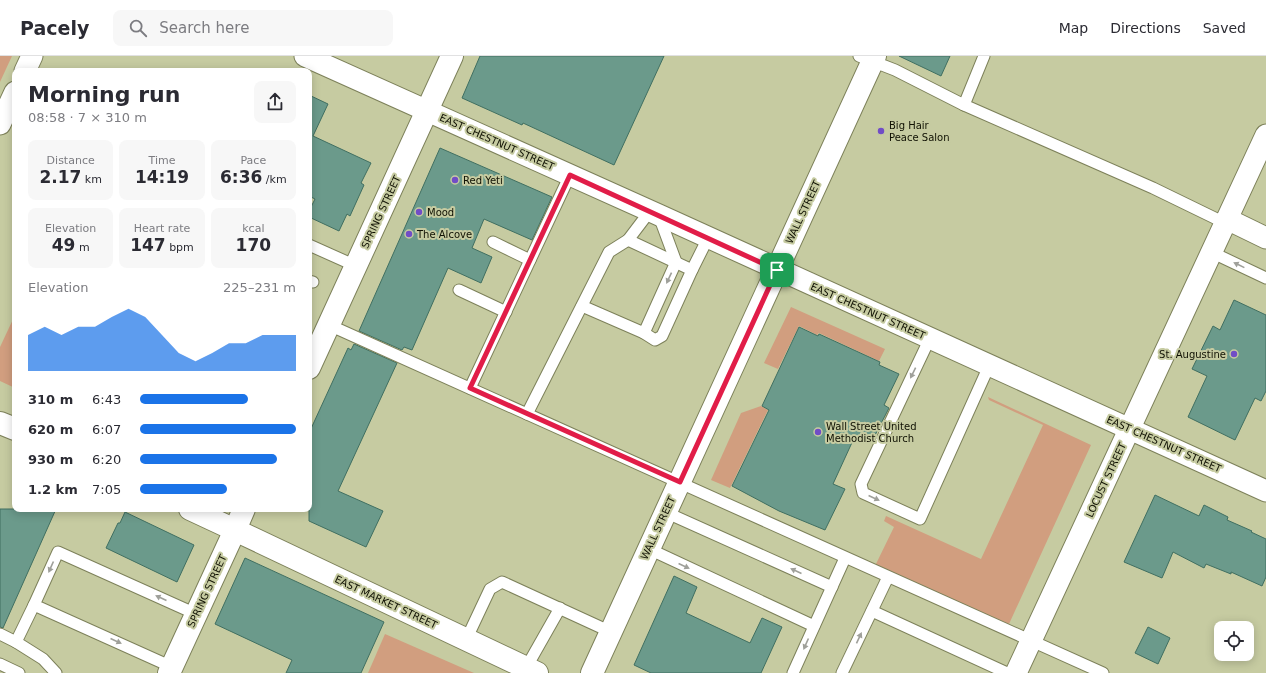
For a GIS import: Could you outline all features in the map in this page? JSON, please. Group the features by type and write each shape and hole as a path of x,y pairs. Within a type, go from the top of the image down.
{"street":[{"path":"26,68 32,56"},
{"name":"SPRING STREET","path":"312,362 452,56"},
{"name":"WALL STREET","path":"592,673 777,270 869,58"},
{"name":"EAST CHESTNUT STREET","path":"317,59 777,270 1266,491"},
{"name":"LOCUST STREET","path":"1016,673 1266,135"},
{"path":"1226,221 1266,238"},
{"path":"0,423 12,428"},
{"name":"EAST MARKET STREET","path":"196,512 532,671"},
{"name":"SPRING STREET","path":"171,670 243,512"}],"lane":[{"path":"964,104 984,56"},
{"path":"869,58 964,104 1226,221"},
{"path":"470,388 570,175"},
{"path":"527,414 609,252 628,240 654,213 676,262 644,333"},
{"path":"582,306 644,333 655,340 662,336 708,238"},
{"path":"628,240 692,270"},
{"path":"493,242 530,260"},
{"path":"312,246 356,266"},
{"path":"1211,252 1266,278"},
{"path":"459,290 506,312"},
{"path":"329,325 1103,673"},
{"path":"930,338 861,484 863,493 920,519 989,366"},
{"path":"666,512 832,587"},
{"path":"648,549 814,626"},
{"path":"16,642 58,552 196,614"},
{"path":"793,673 845,558"},
{"path":"842,673 888,577"},
{"path":"466,640 490,589 502,582 611,632"},
{"path":"34,604 171,670"},
{"path":"532,671 560,608"},
{"path":"872,611 1006,673"},
{"path":"0,634 43,659 56,673"},
{"path":"0,664 18,673"}],"shaded area":[{"path":"0,56 12,56 0,82"},
{"path":"791,307 885,349 879,361 819,333 817,335 799,326 778,369 764,363"},
{"path":"12,321 12,387 0,381 0,347"},
{"path":"988,397 1091,445 1009,624 875,566 894,527 884,521 886,516 981,559 1043,425 989,400"},
{"path":"761,406 768,410 730,488 711,480 741,413"},
{"path":"385,634 474,673 368,673"}],"building":[{"path":"480,56 664,56 614,165 523,123 522,125 462,98"},
{"path":"899,56 950,56 941,76"},
{"path":"312,96 328,104 313,136 371,163 361,183 364,185 350,216 347,214 339,231 312,218 312,205 315,199 312,198"},
{"path":"440,148 552,197 532,240 484,219 472,248 492,257 481,283 448,268 412,350 404,347 402,350 359,331"},
{"path":"1234,300 1266,315 1266,391 1261,401 1255,398 1235,440 1188,417 1207,376 1192,369 1213,326 1220,330"},
{"name":"Wall Street United Methodist Church","path":"799,327 818,336 819,334 880,362 879,365 899,374 884,405 889,408 871,443 855,436 833,484 845,489 825,530 779,511 732,486 769,410 762,406"},
{"path":"354,344 397,363 338,491 383,511 366,547 309,521 309,512 312,512 312,426 348,348 351,350"},
{"path":"1155,495 1199,516 1204,505 1228,517 1227,520 1266,539 1266,577 1262,586 1231,572 1231,574 1206,564 1204,568 1173,552 1162,578 1124,562"},
{"path":"0,509 12,509 12,512 55,512 3,628 0,627"},
{"path":"125,512 194,545 177,582 106,548"},
{"path":"245,558 384,622 361,673 286,673 292,660 215,624"},
{"path":"674,576 697,587 686,613 750,643 762,618 782,627 761,673 651,673 634,665"},
{"path":"1148,627 1170,638 1158,664 1135,653"}],"place":[{"name":"Big Hair Peace Salon","path":"881,131"},
{"name":"Red Yeti","path":"455,180"},
{"name":"Mood","path":"419,212"},
{"name":"The Alcove","path":"409,234"},
{"name":"St. Augustine","path":"1234,354"},
{"name":"Wall Street United Methodist Church","path":"818,432"}],"route":[{"path":"570,175 777,270 680,482 470,388 570,175"}]}
